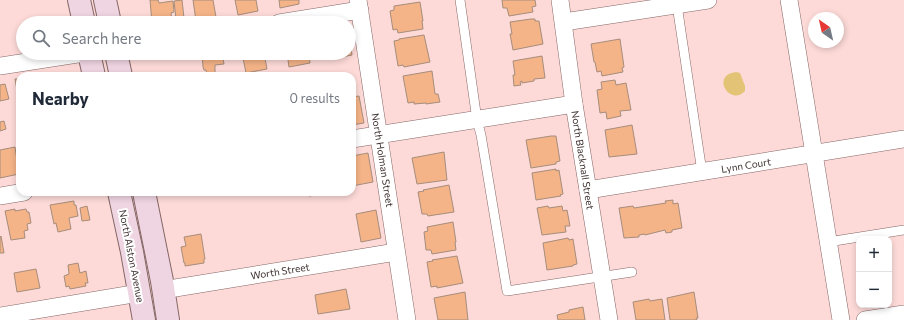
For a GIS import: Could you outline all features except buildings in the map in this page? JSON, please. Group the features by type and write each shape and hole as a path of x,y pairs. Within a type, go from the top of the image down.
{"main road":[{"path":"79,0 82,16"},
{"path":"105,0 108,16"},
{"path":"91,60 93,72"},
{"path":"118,60 120,72"},
{"name":"North Alston Avenue","path":"120,196 144,320"},
{"path":"145,196 168,320"}],"street":[{"name":"North Blacknall Street","path":"560,0 574,104 609,320"},
{"path":"564,22 708,0"},
{"path":"789,0 841,320"},
{"path":"310,16 359,5"},
{"name":"North Holman Street","path":"359,5 407,320"},
{"path":"0,66 39,60"},
{"path":"356,138 574,104"},
{"name":"Lynn Court","path":"588,190 904,139"},
{"path":"0,196 16,193"},
{"name":"Worth Street","path":"163,290 396,252"},
{"path":"0,316 139,293"},
{"path":"865,320 904,314"}],"lane":[{"path":"460,0 477,120 481,135 507,291 632,272"},
{"path":"676,5 702,172"},
{"path":"828,242 904,230"}],"shaded area":[{"path":"736,72 740,73 745,86 745,91 739,95 729,93 723,84 724,78 728,74"}]}
